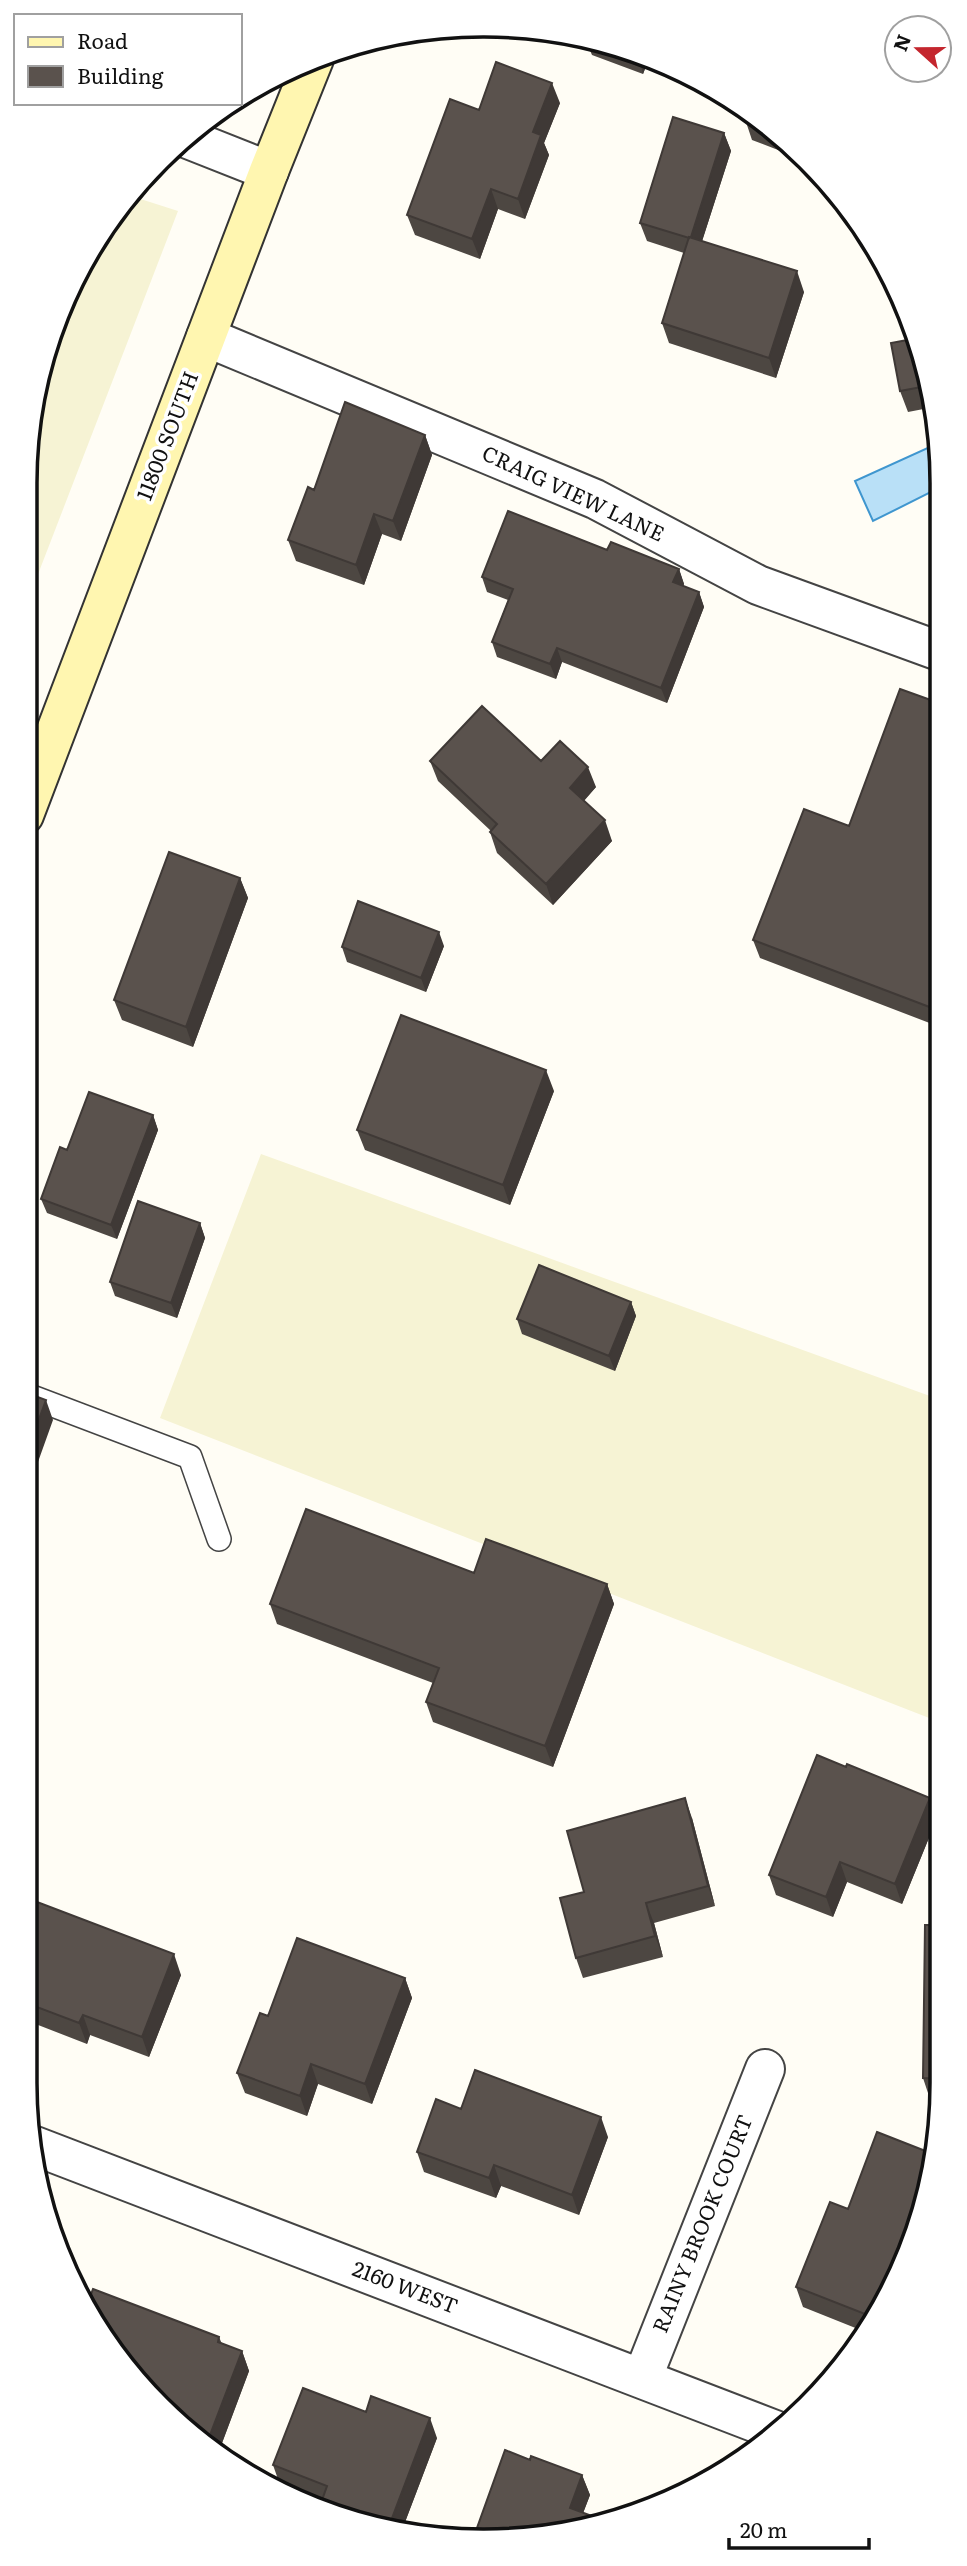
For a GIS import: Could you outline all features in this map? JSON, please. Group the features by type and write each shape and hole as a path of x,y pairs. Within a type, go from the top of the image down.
{"main road":[{"name":"11800 SOUTH","path":"37,781 308,73"}],"street":[{"path":"196,142 269,171"},
{"name":"CRAIG VIEW LANE","path":"206,337 595,499 758,585 930,648"},
{"name":"RAINY BROOK COURT","path":"642,2379 765,2070"},
{"name":"2160 WEST","path":"42,2149 767,2427"}],"lane":[{"path":"37,1399 190,1457 219,1539"}],"shaded area":[{"path":"140,199 178,211 37,577 38,454 45,396 60,340 97,260"},
{"path":"261,1154 930,1396 930,1718 160,1418"}],"water":[{"path":"928,448 930,492 873,521 855,481"}],"building":[{"path":"496,62 552,83 533,132 541,135 518,199 491,189 472,239 407,215 450,99 479,110"},
{"path":"673,117 724,133 689,238 640,223"},
{"path":"689,237 797,271 769,358 662,323"},
{"path":"907,340 920,387 900,391 891,343"},
{"path":"345,402 425,435 393,521 374,514 356,565 288,540 308,487 314,490"},
{"path":"508,511 607,550 611,542 679,569 673,582 699,592 661,688 557,648 550,664 492,642 513,589 482,577"},
{"path":"900,689 930,700 930,1007 753,940 804,809 849,826"},
{"path":"482,706 541,761 560,741 588,767 570,788 605,820 546,884 490,832 497,824 430,761"},
{"path":"169,852 240,878 186,1027 114,1000"},
{"path":"358,901 439,932 421,978 342,947"},
{"path":"401,1015 546,1070 503,1185 357,1130"},
{"path":"89,1092 153,1115 111,1225 41,1199 60,1147 67,1150"},
{"path":"138,1201 200,1223 171,1303 110,1282"},
{"path":"539,1265 631,1302 609,1356 517,1319"},
{"path":"37,1397 46,1400 37,1425"},
{"path":"306,1509 474,1573 486,1539 607,1584 545,1746 426,1702 439,1668 270,1604"},
{"path":"817,1755 846,1767 847,1764 930,1798 895,1884 840,1862 826,1897 769,1875"},
{"path":"685,1798 708,1886 646,1903 655,1936 576,1958 560,1898 584,1892 567,1831"},
{"path":"37,1902 174,1954 142,2037 83,2015 79,2023 37,2007"},
{"path":"925,1925 930,1925 930,2078 923,2078"},
{"path":"297,1938 405,1978 365,2084 311,2064 300,2096 237,2073 260,2013 268,2016"},
{"path":"475,2070 601,2117 572,2195 494,2165 489,2178 417,2152 436,2099 461,2109"},
{"path":"877,2132 925,2151 907,2226 884,2280 865,2314 796,2287 830,2202 848,2209"},
{"path":"93,2289 219,2337 218,2342 242,2351 210,2435 148,2377 112,2331 91,2295"},
{"path":"303,2388 366,2412 371,2396 430,2418 391,2520 322,2499 327,2486 273,2465"},
{"path":"505,2450 530,2460 531,2456 582,2475 570,2508 592,2516 542,2525 477,2528"}]}
